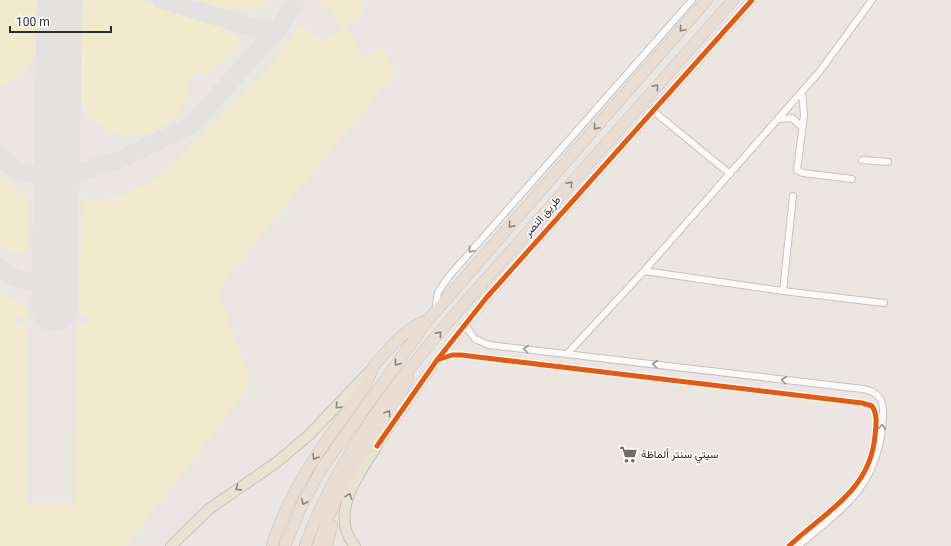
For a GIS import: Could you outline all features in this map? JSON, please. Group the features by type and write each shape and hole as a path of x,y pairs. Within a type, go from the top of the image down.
{"highway":[{"name":"طريق النصر","path":"285,546 312,486 346,433 431,316 707,0"},
{"name":"طريق النصر","path":"362,443 413,364 733,0"},
{"path":"478,289 487,297"},
{"path":"272,546 310,465 333,429 366,384 374,366 404,333 431,316"},
{"path":"305,546 334,480 362,443 380,441"},
{"path":"318,546 327,519 362,443"},
{"path":"327,546 340,492"}],"main road":[{"path":"171,546 209,509 277,462 309,435 374,366"},
{"path":"355,546 346,530 346,504 357,477 380,441"}],"street":[{"path":"431,316 438,292 450,275 692,0"},
{"path":"380,441 437,360 487,297 652,110 752,0"},
{"path":"567,354 644,271 779,119 836,51 872,0"},
{"path":"802,92 804,104 796,166 798,171 852,179"},
{"path":"652,110 730,174"},
{"path":"779,119 786,117 792,118 802,127"},
{"path":"862,160 888,162"},
{"path":"783,291 793,196"},
{"path":"644,271 783,291 884,303"},
{"path":"465,326 471,335 484,344 863,389 878,395 883,403 882,427 879,452 872,470 864,484 845,504 798,546"},
{"path":"437,360 452,355 461,355 862,403 872,406 875,413 876,432 873,454 867,469 847,496 789,546"}],"sand":[{"path":"0,0 36,0 35,58 22,73 0,86"},
{"path":"82,0 136,0 221,27 242,41 235,50 206,75 201,70 189,79 187,97 178,113 166,125 151,132 135,135 119,134 104,128 91,117 80,98 79,88"},
{"path":"197,0 272,0 252,10 227,9"},
{"path":"316,0 360,0 365,11 346,26 364,59 383,46 395,73 223,282 220,297 249,376 246,391 126,546 0,546 0,293 26,306 27,317 13,318 13,325 27,325 28,503 75,503 78,323 88,323 87,315 79,315 82,198 96,201 122,196 155,180 268,69 300,25 320,40 333,36 338,30 339,26 336,17 332,12"},
{"path":"0,175 29,200 28,248 16,252 4,247 0,243"}],"taxiway":[{"path":"161,0 261,30 278,29 296,0"},
{"path":"56,180 119,160 190,126 278,29"},
{"path":"0,156 17,170 33,173 48,169 57,152"},
{"path":"0,268 15,278 28,281 47,272 54,265"}],"runway":[{"path":"54,308 60,0"}],"cycle path":[{"path":"377,446 437,360 487,297 752,0"},
{"path":"437,360 452,355 461,355 862,403 872,406 876,417 875,436 871,455 865,472 844,499 789,546"}],"place":[{"name":"سيتي سنتر ألماظة","path":"628,454"}]}
